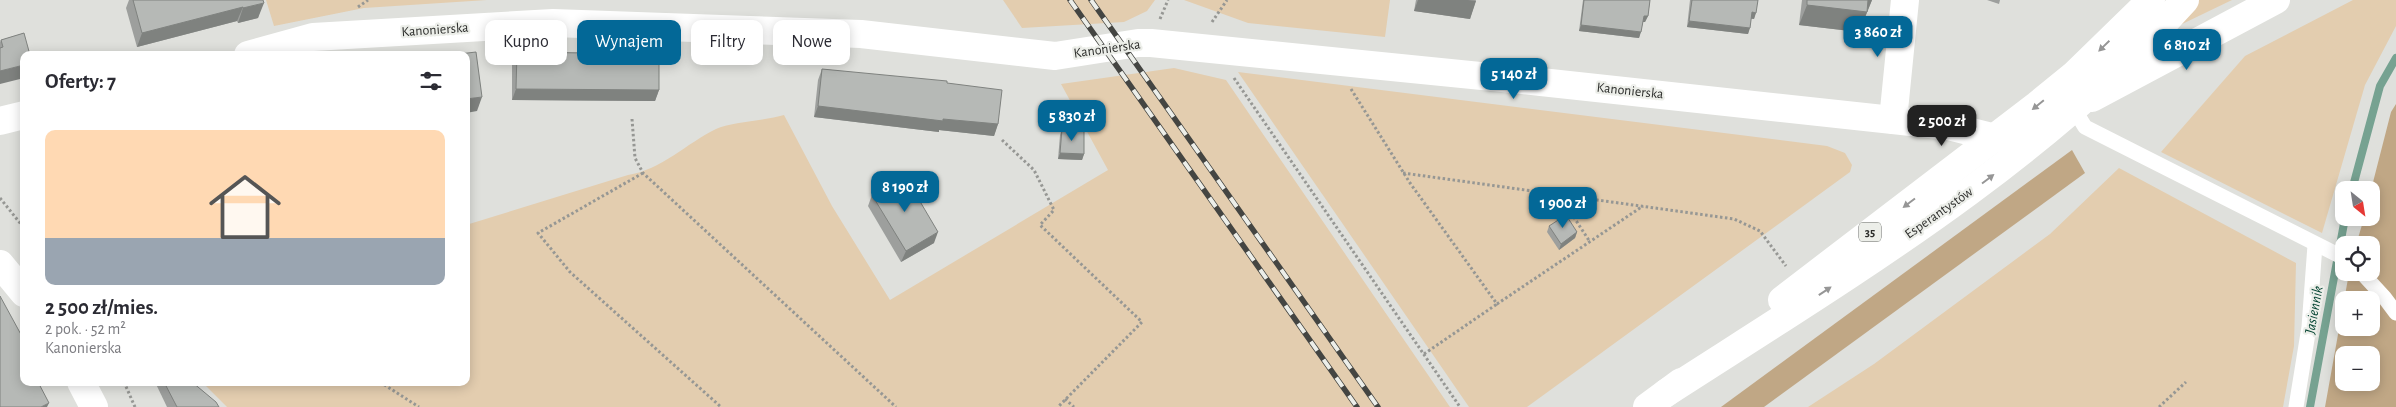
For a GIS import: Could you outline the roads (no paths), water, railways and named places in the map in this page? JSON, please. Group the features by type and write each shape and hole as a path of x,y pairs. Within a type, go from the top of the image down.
{"street":[{"path":"1893,120 1905,0"},
{"name":"Esperantystów","path":"1657,400 1826,265 1996,138 2075,74 2151,0"},
{"name":"Esperantystów","path":"1657,400 1962,199 2022,153 2076,107 2167,20 2185,0"},
{"path":"2076,107 2276,0"},
{"name":"Kanonierska","path":"263,51 313,38 553,23 861,34 1052,56 1138,43 1350,63 1948,126 1996,138"},
{"path":"0,122 20,116"},
{"path":"0,264 20,288"},
{"path":"83,386 94,407"}],"lane":[{"path":"2076,107 2085,127 2335,254"},
{"path":"2296,407 2309,327 2315,245"},
{"path":"2369,281 2396,313"}],"waterway":[{"name":"Jasiennik","path":"2354,181 2380,86 2396,58"},
{"name":"Jasiennik","path":"2310,407 2344,226"}],"railway":[{"path":"1070,0 1357,407"},
{"path":"1091,0 1378,407"}]}
